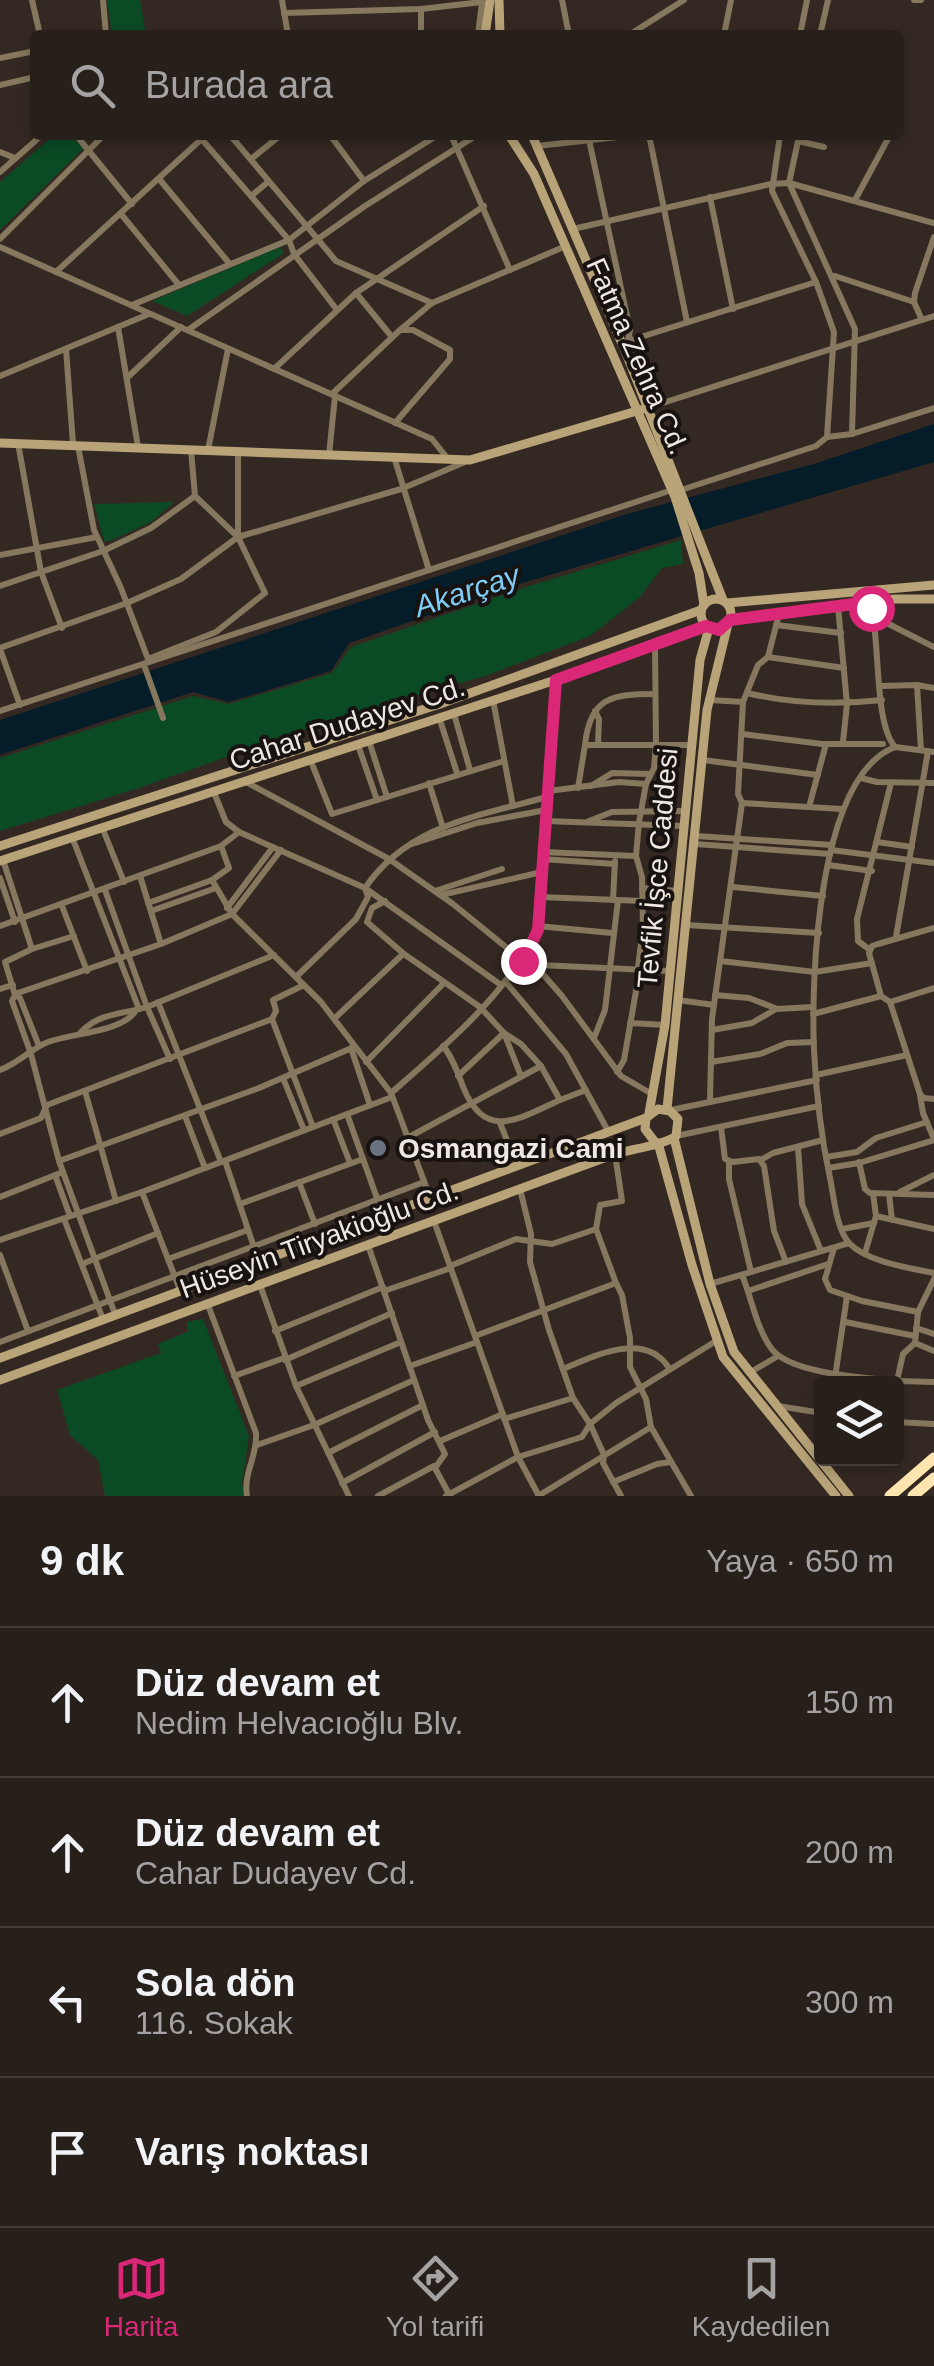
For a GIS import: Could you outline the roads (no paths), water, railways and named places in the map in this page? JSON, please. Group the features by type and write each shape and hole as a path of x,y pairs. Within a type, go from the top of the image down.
{"highway":[{"path":"890,1496 934,1461"},
{"path":"900,1496 934,1461"},
{"path":"913,1496 934,1478"}],"main road":[{"path":"485,0 486,30"},
{"path":"499,0 500,30"},
{"name":"Fatma Zehra Cd.","path":"512,140 534,174 680,495 692,538 702,607"},
{"name":"Fatma Zehra Cd.","path":"534,140 626,354 642,409"},
{"path":"0,443 470,460 642,409"},
{"name":"Fatma Zehra Cd.","path":"692,538 725,601"},
{"path":"934,585 712,599 702,607 701,619 707,627 719,630 729,622 777,619 838,606 934,599"},
{"path":"725,601 732,611 729,622"},
{"name":"Cahar Dudayev Cd.","path":"0,846 440,704 702,607"},
{"name":"Tevfik İşce Caddesi","path":"669,1110 709,700 729,622"},
{"name":"Cahar Dudayev Cd.","path":"1,861 707,627"},
{"name":"Tevfik İşce Caddesi","path":"648,1116 665,1026 700,660 707,627"},
{"path":"680,865 692,866"},
{"path":"669,1110 679,1125 675,1137 710,1284 727,1336 748,1374 849,1496"},
{"name":"Hüseyin Tiryakioğlu Cd.","path":"0,1358 669,1110"},
{"path":"648,1116 644,1129 657,1142 716,1341 735,1374 836,1496"},
{"name":"Hüseyin Tiryakioğlu Cd.","path":"0,1380 615,1154 675,1137"},
{"path":"430,1198 434,1220"}],"street":[{"path":"32,0 39,30"},
{"path":"103,0 106,30"},
{"path":"282,0 287,30"},
{"path":"284,12 392,4 421,9 485,0 479,30"},
{"path":"562,0 568,30"},
{"path":"637,30 684,0"},
{"path":"725,30 732,0"},
{"path":"801,30 808,0"},
{"path":"821,30 828,0"},
{"path":"421,9 421,30"},
{"path":"0,58 30,52"},
{"path":"0,85 30,79"},
{"path":"0,172 36,140"},
{"path":"80,140 132,204"},
{"path":"0,239 99,140"},
{"path":"56,272 199,140"},
{"path":"204,140 289,240 294,254 337,310"},
{"path":"234,140 341,265 432,303"},
{"path":"250,159 275,140"},
{"path":"335,140 364,181"},
{"path":"132,305 289,240 364,181 425,140"},
{"path":"454,140 510,270"},
{"path":"128,376 184,329 468,140"},
{"path":"537,146 571,140"},
{"path":"589,140 630,330 626,354"},
{"path":"649,140 688,322"},
{"path":"779,140 771,184 832,322 827,437"},
{"path":"798,140 789,183 856,329 852,434"},
{"path":"804,140 824,147"},
{"path":"855,200 887,140"},
{"path":"0,152 15,158"},
{"path":"160,180 228,263"},
{"path":"251,196 268,182"},
{"path":"573,228 662,206 789,183 934,223"},
{"path":"710,197 733,309"},
{"path":"274,369 356,293 484,206"},
{"path":"121,214 179,285"},
{"path":"922,320 914,302 934,236"},
{"path":"329,455 333,395 392,337 432,303 566,246"},
{"path":"0,247 432,439 448,460"},
{"path":"834,276 914,302"},
{"path":"628,341 816,282"},
{"path":"356,293 392,337"},
{"path":"0,376 150,314"},
{"path":"642,409 934,316"},
{"path":"118,327 138,447"},
{"path":"395,422 450,358 450,350 413,330 400,330"},
{"path":"208,450 228,348"},
{"path":"66,349 75,444 97,537 127,603 163,718"},
{"path":"680,495 816,446 827,437 852,434 934,408"},
{"path":"18,443 41,572 62,628"},
{"path":"146,662 216,632 264,593 238,537 195,496 191,450"},
{"path":"238,452 238,537"},
{"path":"394,458 430,570"},
{"path":"20,705 0,649 181,579 238,537 401,489 470,460"},
{"path":"0,711 666,492"},
{"path":"0,586 104,551 151,528 195,496"},
{"path":"0,555 97,537"},
{"path":"869,602 889,746 842,808 831,850 815,972 814,1042 825,1156 849,1243 865,1253 934,1276 918,1312 915,1336 903,1354 899,1376"},
{"path":"838,606 847,704 843,742"},
{"path":"873,616 934,648"},
{"path":"710,1100 714,1005 742,803 738,794 743,702 758,666 768,657 777,619 841,632"},
{"path":"617,1072 624,1060 639,968 643,901 636,856 639,822 656,744 655,647"},
{"path":"768,657 844,668"},
{"path":"0,1240 142,1192 370,1105 391,1095 443,1046 523,961 538,926 556,680"},
{"path":"880,686 918,684 934,688"},
{"path":"896,938 928,751 918,684"},
{"path":"747,693 794,702 847,704 882,700"},
{"path":"578,788 590,718 595,711 606,700 655,694"},
{"path":"493,700 513,806"},
{"path":"709,700 743,702"},
{"path":"595,711 599,719 598,745"},
{"path":"454,713 470,770"},
{"path":"439,717 457,774"},
{"path":"742,734 928,751"},
{"path":"369,740 387,797"},
{"path":"357,744 378,800"},
{"path":"809,806 826,744"},
{"path":"585,745 692,745"},
{"path":"310,759 332,814"},
{"path":"702,760 818,775"},
{"path":"323,826 332,814 504,762"},
{"path":"590,786 612,774 650,774"},
{"path":"861,778 934,783"},
{"path":"243,780 389,859 523,961 670,970"},
{"path":"365,888 389,859 416,838 547,794 619,782 646,784"},
{"path":"429,783 443,830"},
{"path":"828,1168 859,1163 934,1140 890,1002 881,996 870,950 858,941 856,934 891,783"},
{"path":"213,790 226,822 240,832 365,888 503,983 566,1054 608,1131"},
{"path":"742,803 842,808"},
{"path":"443,830 546,810"},
{"path":"589,822 612,812 685,812"},
{"path":"545,821 684,826"},
{"path":"102,827 124,882"},
{"path":"0,926 221,846 240,832"},
{"path":"72,837 124,958"},
{"path":"695,840 831,850 934,864"},
{"path":"878,842 912,847"},
{"path":"149,907 214,884 228,868 221,846"},
{"path":"103,1319 82,1264 31,1054 12,1001 15,995 161,944 230,911 277,848"},
{"path":"543,856 636,856"},
{"path":"594,1038 605,1010 616,900 615,859"},
{"path":"1,861 19,920"},
{"path":"828,865 872,871"},
{"path":"438,893 502,869"},
{"path":"438,893 542,872"},
{"path":"140,876 161,944"},
{"path":"0,878 32,949"},
{"path":"214,884 230,911 335,1018 352,1047 391,1095 430,1198"},
{"path":"733,886 823,896"},
{"path":"296,977 356,919 368,897 365,888"},
{"path":"642,888 678,892"},
{"path":"105,890 141,1009 170,1059"},
{"path":"540,897 643,901"},
{"path":"386,901 372,908 367,922 404,954 480,1007 504,1034 522,1044 541,1066 560,1100"},
{"path":"62,906 88,971"},
{"path":"686,924 819,933"},
{"path":"538,926 612,933"},
{"path":"870,950 934,928"},
{"path":"39,1046 3,960 74,936"},
{"path":"335,1018 404,954"},
{"path":"0,1068 31,1054 39,1046 81,1032 92,1022 129,1008 141,1009 274,955"},
{"path":"720,961 815,972 872,963"},
{"path":"533,964 617,1072 654,1095"},
{"path":"366,1062 444,983"},
{"path":"0,989 12,985"},
{"path":"0,1134 41,1118 47,1105 272,1019 276,1011 273,1000 304,985"},
{"path":"890,1002 934,988"},
{"path":"716,995 749,998 776,1009 813,1010 881,996"},
{"path":"678,1000 714,1005"},
{"path":"158,1002 240,1204 259,1262"},
{"path":"712,1030 752,1024 776,1009"},
{"path":"272,1019 313,1127"},
{"path":"630,1023 665,1026"},
{"path":"458,1076 504,1034"},
{"path":"504,1034 521,1076"},
{"path":"711,1062 760,1054 788,1043 814,1042"},
{"path":"443,1046 470,1105 500,1123 527,1116 586,1090"},
{"path":"59,1162 283,1078 352,1047"},
{"path":"352,1047 370,1105"},
{"name":"Hüseyin Tiryakioğlu Cd.","path":"669,1110 907,1055"},
{"path":"408,1138 541,1066"},
{"path":"283,1078 304,1130"},
{"path":"85,1090 116,1200"},
{"path":"920,1094 934,1099"},
{"name":"Hüseyin Tiryakioğlu Cd.","path":"675,1137 819,1106"},
{"path":"347,1114 383,1215"},
{"path":"185,1116 205,1168"},
{"path":"333,1119 350,1163"},
{"path":"825,1156 857,1152 876,1138 927,1122"},
{"path":"500,1123 517,1165"},
{"path":"721,1127 751,1273"},
{"path":"728,1161 760,1160 823,1140"},
{"path":"798,1147 802,1204 822,1252"},
{"path":"857,1152 865,1189 873,1194 934,1195"},
{"path":"615,1154 622,1201 600,1205 596,1229 622,1296 630,1367 650,1412 651,1427 691,1496"},
{"path":"240,1204 363,1160"},
{"path":"760,1160 767,1175 774,1231 786,1262"},
{"path":"0,1198 59,1174"},
{"path":"893,1194 934,1174"},
{"path":"299,1182 315,1224"},
{"path":"0,1342 424,1182"},
{"path":"520,1189 530,1262 544,1312 573,1398 590,1424 604,1455 603,1463 621,1496"},
{"path":"142,1192 180,1290"},
{"path":"865,1253 875,1219 873,1194"},
{"path":"892,1220 893,1194"},
{"path":"71,1216 95,1259 116,1314"},
{"path":"842,1228 875,1219 934,1229"},
{"path":"434,1220 518,1457 538,1496 651,1427"},
{"path":"276,1332 506,1242 525,1238 552,1244 596,1229"},
{"path":"168,1258 248,1230"},
{"path":"82,1264 158,1234"},
{"path":"710,1284 849,1243"},
{"path":"368,1245 414,1380 445,1454 435,1466 378,1496"},
{"path":"834,1248 826,1286 846,1296 918,1312"},
{"path":"0,1256 28,1331"},
{"path":"748,1291 829,1264"},
{"path":"742,1275 760,1326 778,1356 798,1365 855,1376"},
{"path":"410,1366 616,1283"},
{"path":"260,1285 284,1359 349,1496"},
{"path":"835,1376 846,1296"},
{"path":"208,1305 257,1445 245,1482 247,1496"},
{"path":"234,1376 392,1313"},
{"path":"845,1322 915,1336 934,1334"},
{"path":"915,1336 934,1351"},
{"path":"435,1466 448,1495 518,1457 582,1437 590,1424 640,1387 716,1341"},
{"path":"296,1386 401,1342"},
{"path":"563,1369 599,1354 630,1349 653,1350 669,1368"},
{"path":"748,1374 778,1356"},
{"path":"257,1445 414,1380"},
{"path":"904,1384 934,1382"},
{"path":"440,1441 503,1416 573,1398"},
{"path":"328,1452 423,1404"},
{"path":"775,1405 814,1412"},
{"path":"904,1422 934,1424"},
{"path":"342,1483 435,1432"},
{"path":"614,1482 671,1462"}],"water":[{"name":"Akarçay","path":"934,424 934,462 519,584 349,643 331,671 229,702 193,692 0,755 0,720 627,514 817,463"}],"place":[{"name":"Osmangazi Cami","path":"378,1148"}]}
